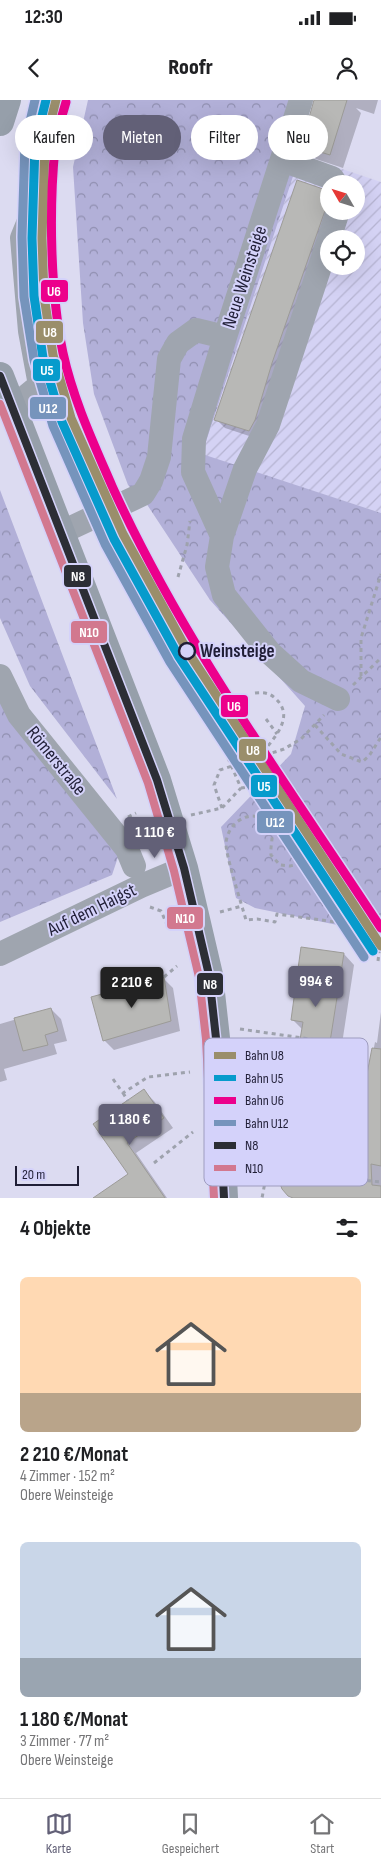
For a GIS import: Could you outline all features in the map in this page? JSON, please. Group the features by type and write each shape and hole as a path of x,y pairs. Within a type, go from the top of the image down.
{"main road":[{"path":"0,122 7,100"},
{"path":"0,376 157,780 184,868 209,975 215,1038"}],"street":[{"name":"Neue Weinsteige","path":"296,115 301,100"},
{"path":"12,408 40,385 30,331 22,238 44,184 45,144 53,110"},
{"name":"Neue Weinsteige","path":"60,533 143,494 151,481 159,457 169,359 178,342 196,330 226,337 282,160"},
{"path":"282,160 324,175"},
{"path":"320,266 268,425 245,469 222,536 217,567 224,596 270,654 301,681 338,699"},
{"path":"222,536 193,472 194,439 226,337"},
{"name":"Römerstraße","path":"0,676 19,715 110,826 127,849 134,866"},
{"name":"Auf dem Haigst","path":"0,954 141,886 184,868"}],"path":[{"path":"178,577 187,545 193,504 200,491"},
{"path":"381,574 361,638 361,677 381,658"},
{"path":"255,692 271,694 281,704 285,717 277,734 259,756"},
{"path":"268,721 277,734"},
{"path":"257,786 241,788 222,808 214,785 220,770 284,748 301,739 315,725 341,754 362,762 369,756 381,737"},
{"path":"228,758 241,788"},
{"path":"246,760 302,843 304,851 299,864 290,866 280,865 272,855 271,830 265,820 251,815 240,819 231,828 226,843 246,920 257,919 276,922 277,914 336,922 381,932"},
{"path":"378,961 381,937"},
{"path":"164,977 177,966"},
{"path":"214,1026 301,1038"},
{"path":"123,1093 148,1077 190,1072"},
{"path":"113,1079 128,1101"},
{"path":"154,1163 193,1132"},
{"path":"368,1181 381,1182"}],"shaded area":[{"path":"298,160 315,160 360,175 320,175 320,220 365,220 365,177 381,182 381,513 202,455"}],"green space":[{"path":"88,100 310,100 305,115 268,115 268,160 298,160 202,454 381,513 381,934 255,908 236,898 221,827 291,754 305,706 210,600 146,503 128,485 94,394 83,323 73,167 75,160 93,160 93,115 85,115"},
{"path":"0,490 117,799 30,686 0,618"},
{"path":"0,691 121,848 112,875 0,922"}],"building":[{"path":"314,100 347,100 330,155 328,154 328,115 310,115"},
{"path":"297,180 320,188 320,220 322,220 272,363 255,420 249,431 214,420"},
{"path":"301,947 344,953 331,1038 300,1038 303,1022 291,1020"},
{"path":"164,977 171,1021 103,1041 91,997"},
{"path":"51,1008 58,1031 45,1035 48,1045 23,1051 14,1018"},
{"path":"372,1048 381,1049 381,1166 371,1164 372,1185 381,1186 381,1198 293,1198 288,1196 281,1186 368,1186 368,1069"},
{"path":"144,1089 164,1118 127,1143 165,1198 93,1198 128,1174 93,1124"}],"rail line":[{"name":"U12","path":"35,100 25,143 22,237 24,297 34,360 53,426 105,544 170,662 364,957"},
{"name":"U5","path":"46,100 35,144 32,238 34,296 43,358 62,422 114,539 179,657 373,951"},
{"name":"U8","path":"56,100 45,144 42,238 44,296 53,355 71,418 123,534 188,652 381,946"},
{"name":"U6","path":"66,102 57,136 53,171 51,223 53,277 63,353 72,387 84,420 112,486 140,544 171,601 238,712 381,928"}],"transit line":[{"name":"N8","path":"0,376 157,780 184,868 209,975 216,1038"},
{"name":"N10","path":"0,404 148,783 174,871 199,977 206,1038"},
{"name":"N10","path":"213,1186 214,1198"},
{"name":"N8","path":"223,1186 224,1198"}],"place":[{"name":"Weinsteige","path":"187,651"}]}
